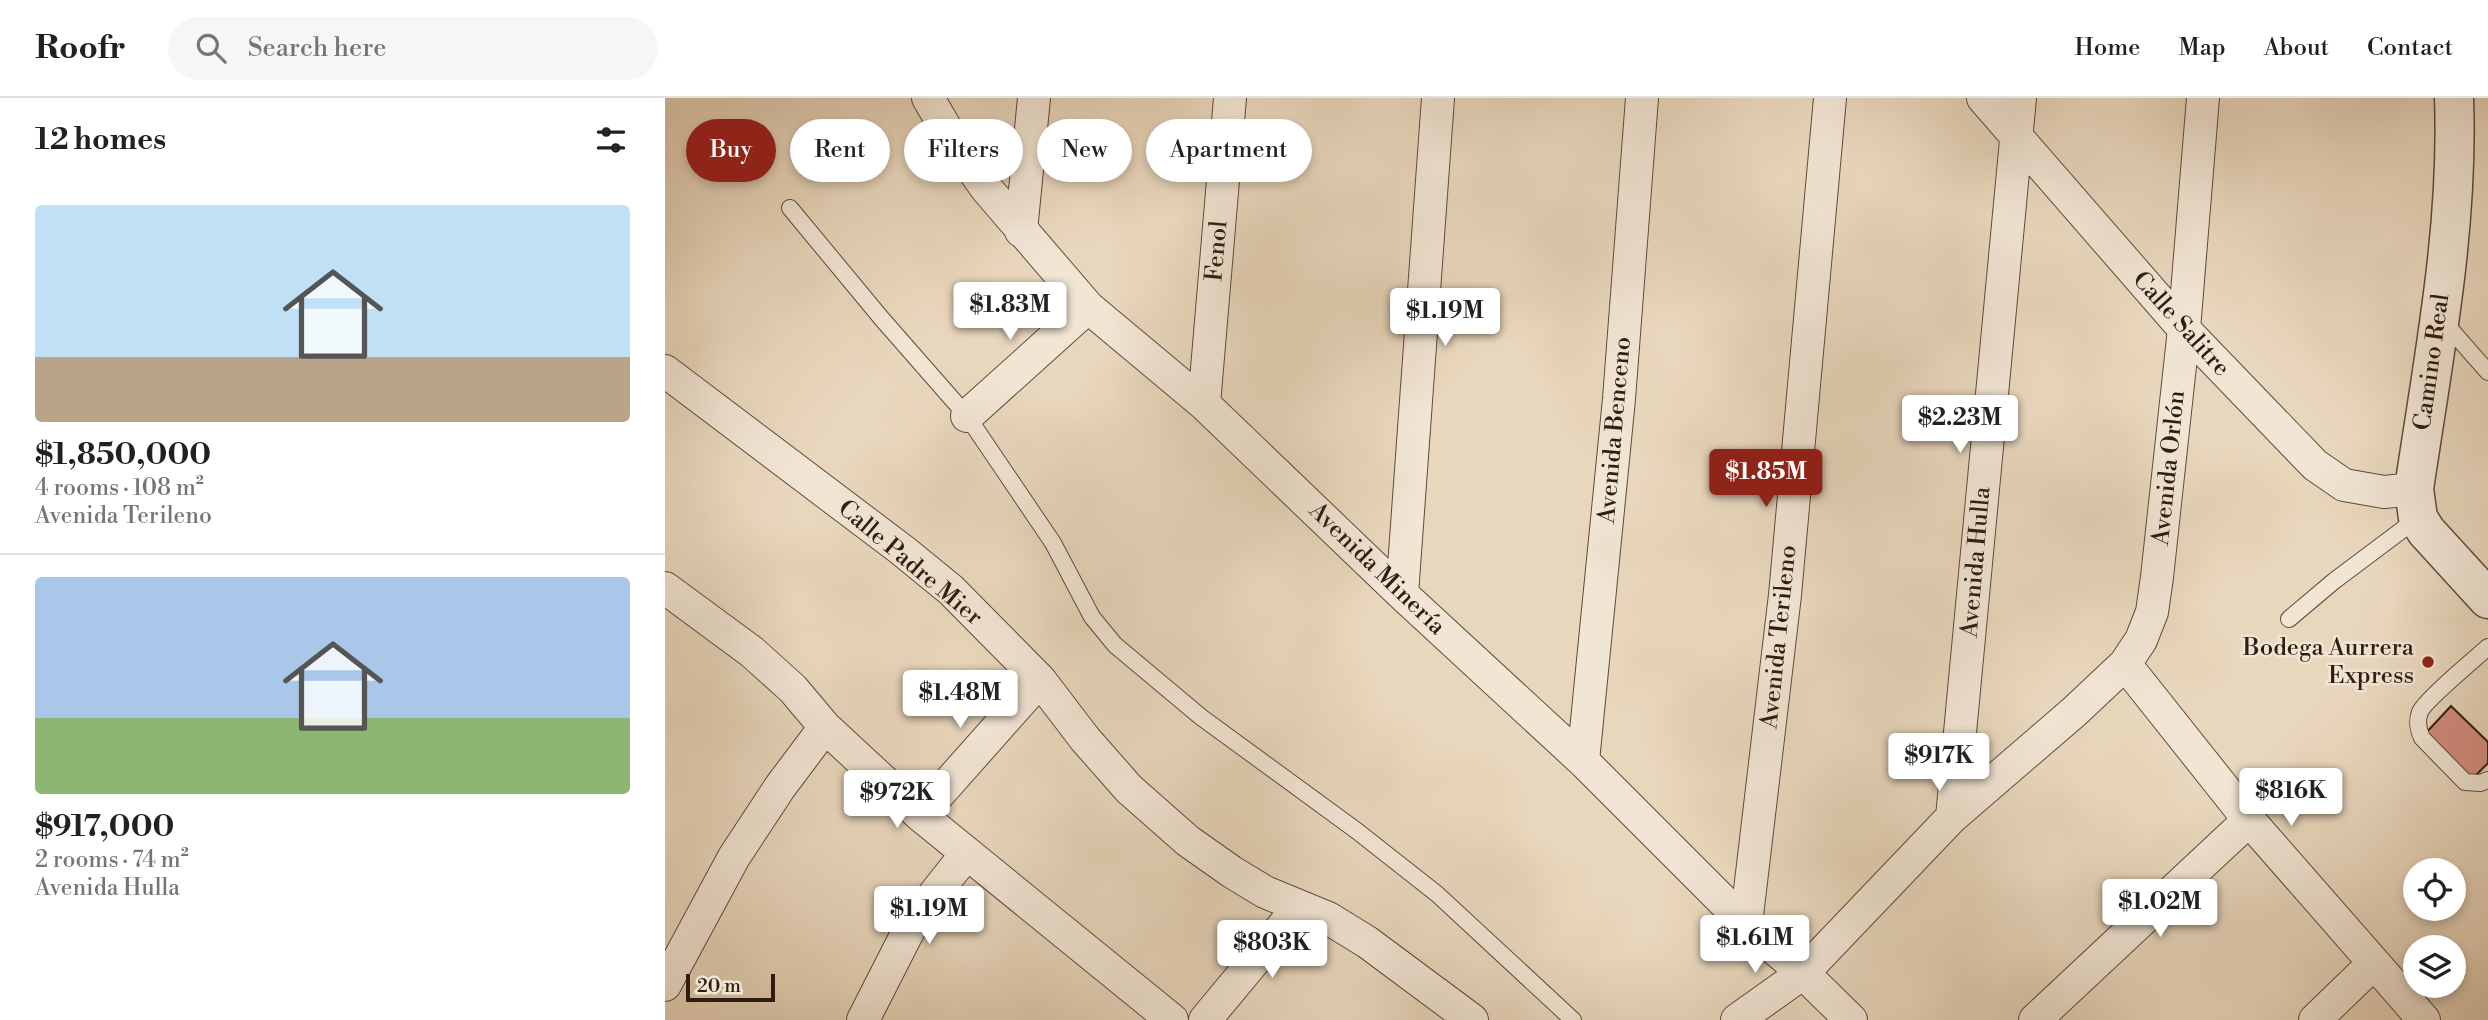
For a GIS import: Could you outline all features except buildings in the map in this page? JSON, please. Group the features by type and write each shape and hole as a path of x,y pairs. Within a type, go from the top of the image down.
{"street":[{"name":"Avenida Minería","path":"928,98 955,144 986,188 1089,307 1204,404 1402,594 1583,761 1746,925 1803,972 1851,1020"},
{"path":"1021,231 1034,98"},
{"name":"Fenol","path":"1204,404 1230,98"},
{"path":"1402,594 1438,98"},
{"name":"Avenida Benceno","path":"1583,761 1619,399 1641,98"},
{"name":"Avenida Terileno","path":"1746,925 1786,594 1830,98"},
{"name":"Calle Salitre","path":"1983,98 2184,329 2315,465 2344,485 2385,492 2416,503"},
{"name":"Avenida Hulla","path":"1952,817 2020,98"},
{"name":"Avenida Orlón","path":"1737,1020 1803,972 1952,817 2074,712 2125,664 2141,640 2152,612 2184,329 2203,98"},
{"name":"Camino Real","path":"2416,503 2440,318 2456,146 2454,98"},
{"path":"967,416 1089,307"},
{"name":"Calle Padre Mier","path":"665,371 951,590 1040,680 1085,739 1129,789 1168,824 1232,872 1265,892 1328,918 1367,942 1472,1020"},
{"path":"2416,503 2426,531 2488,599"},
{"path":"665,588 752,652 793,689 825,727 920,816 1172,1020"},
{"path":"2125,664 2249,820 2424,1020"},
{"path":"920,816 1040,680"},
{"path":"665,985 734,857 780,787 825,727"},
{"path":"2035,1020 2249,820"},
{"path":"864,1020 914,920 967,853"},
{"path":"1205,1020 1299,907"},
{"path":"2315,1020 2374,963"}],"lane":[{"path":"790,208 967,416 1053,543 1092,617 1115,645 1192,710 1357,831 1437,894 1573,1020"},
{"path":"2440,318 2488,372"},
{"path":"2289,619 2334,581 2416,503"},
{"path":"2488,647 2422,707 2418,722 2418,731 2422,738 2465,782 2480,783 2488,779"}],"place":[{"name":"Bodega Aurrera Express","path":"2428,662"}]}
